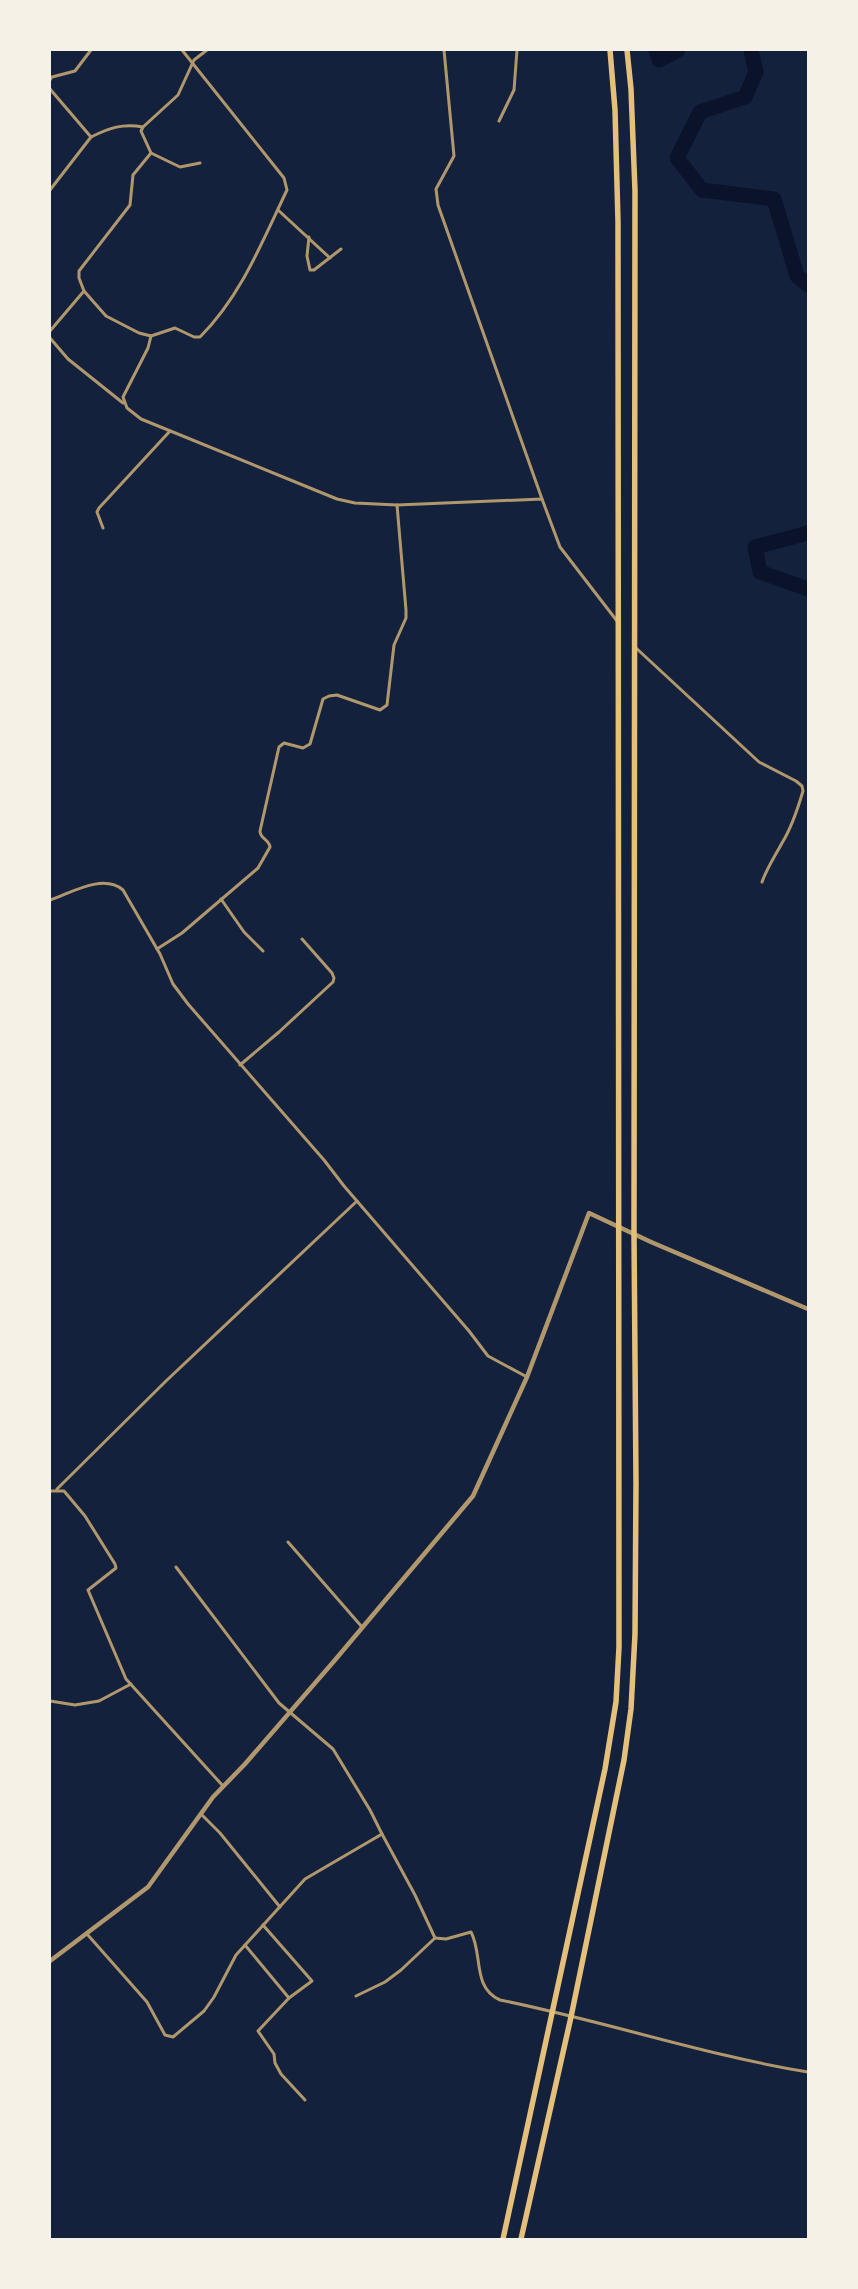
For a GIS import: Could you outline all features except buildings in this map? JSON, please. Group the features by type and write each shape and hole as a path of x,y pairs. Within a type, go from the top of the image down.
{"main road":[{"path":"504,2239 600,1793 616,1702 619,1648 618,222 615,110 610,50"},
{"path":"521,2239 571,2017 624,1760 631,1710 635,1634 635,192 631,89 627,50"}],"street":[{"path":"50,80 52,77 75,71 91,50"},
{"path":"151,153 134,175 130,205 79,271 79,278 84,291 106,316 117,323 151,336 176,328 194,337 200,337 229,303 245,280 287,190 284,178 182,50"},
{"path":"200,163 180,167 151,153 141,131 143,126 178,95 192,64 207,50"},
{"path":"444,50 454,156 436,189 438,205 560,548 617,621"},
{"path":"498,121 514,90 517,50"},
{"path":"50,89 91,137"},
{"path":"50,190 91,137 113,126 143,126"},
{"path":"278,210 330,258"},
{"path":"309,237 307,256 310,270 314,270 341,249"},
{"path":"50,330 84,291"},
{"path":"123,403 123,397 128,384 148,348 151,336"},
{"path":"50,338 68,359 141,419 337,500 397,505 542,499"},
{"path":"102,528 97,512 170,431"},
{"path":"157,949 182,933 258,868 270,847 260,831 279,747 284,743 303,748 310,744 324,699 337,695 380,710 387,705 394,645 406,618 397,505"},
{"path":"636,648 759,762 802,786 803,791 795,817 762,882"},
{"path":"50,900 99,883 115,883 123,890 157,949 177,990 324,1160 488,1356 527,1377"},
{"path":"221,899 244,932 263,951"},
{"path":"240,1065 279,1032 334,978 332,973 302,939"},
{"path":"57,1489 166,1381 357,1201"},
{"path":"50,1962 148,1887 223,1786 288,1713 473,1496 527,1377 589,1213 808,1309"},
{"path":"50,1490 64,1491 85,1516 115,1564 116,1568 88,1590 115,1650 121,1669 131,1684 223,1786"},
{"path":"288,1542 362,1627"},
{"path":"176,1567 263,1683 288,1713 333,1749 370,1810 415,1895 435,1938"},
{"path":"50,1701 76,1705 99,1702 131,1684"},
{"path":"201,1814 220,1833 280,1907"},
{"path":"87,1934 147,2002 161,2029 168,2037 173,2037 204,2011 214,1997 236,1955 305,1879 382,1834"},
{"path":"263,1925 312,1980 289,1998 258,2030 274,2054 275,2062 282,2074 305,2100"},
{"path":"356,1996 385,1982 401,1970 435,1938 446,1939 471,1932 479,1971 492,1997 606,2024 708,2052 808,2072"},
{"path":"245,1946 289,1998"}],"waterway":[{"path":"656,50 659,60 678,50"},
{"path":"751,50 756,72 745,97 700,112 677,158 702,190 774,199 797,276 808,285"},
{"path":"808,533 755,547 760,572 808,589"}]}
